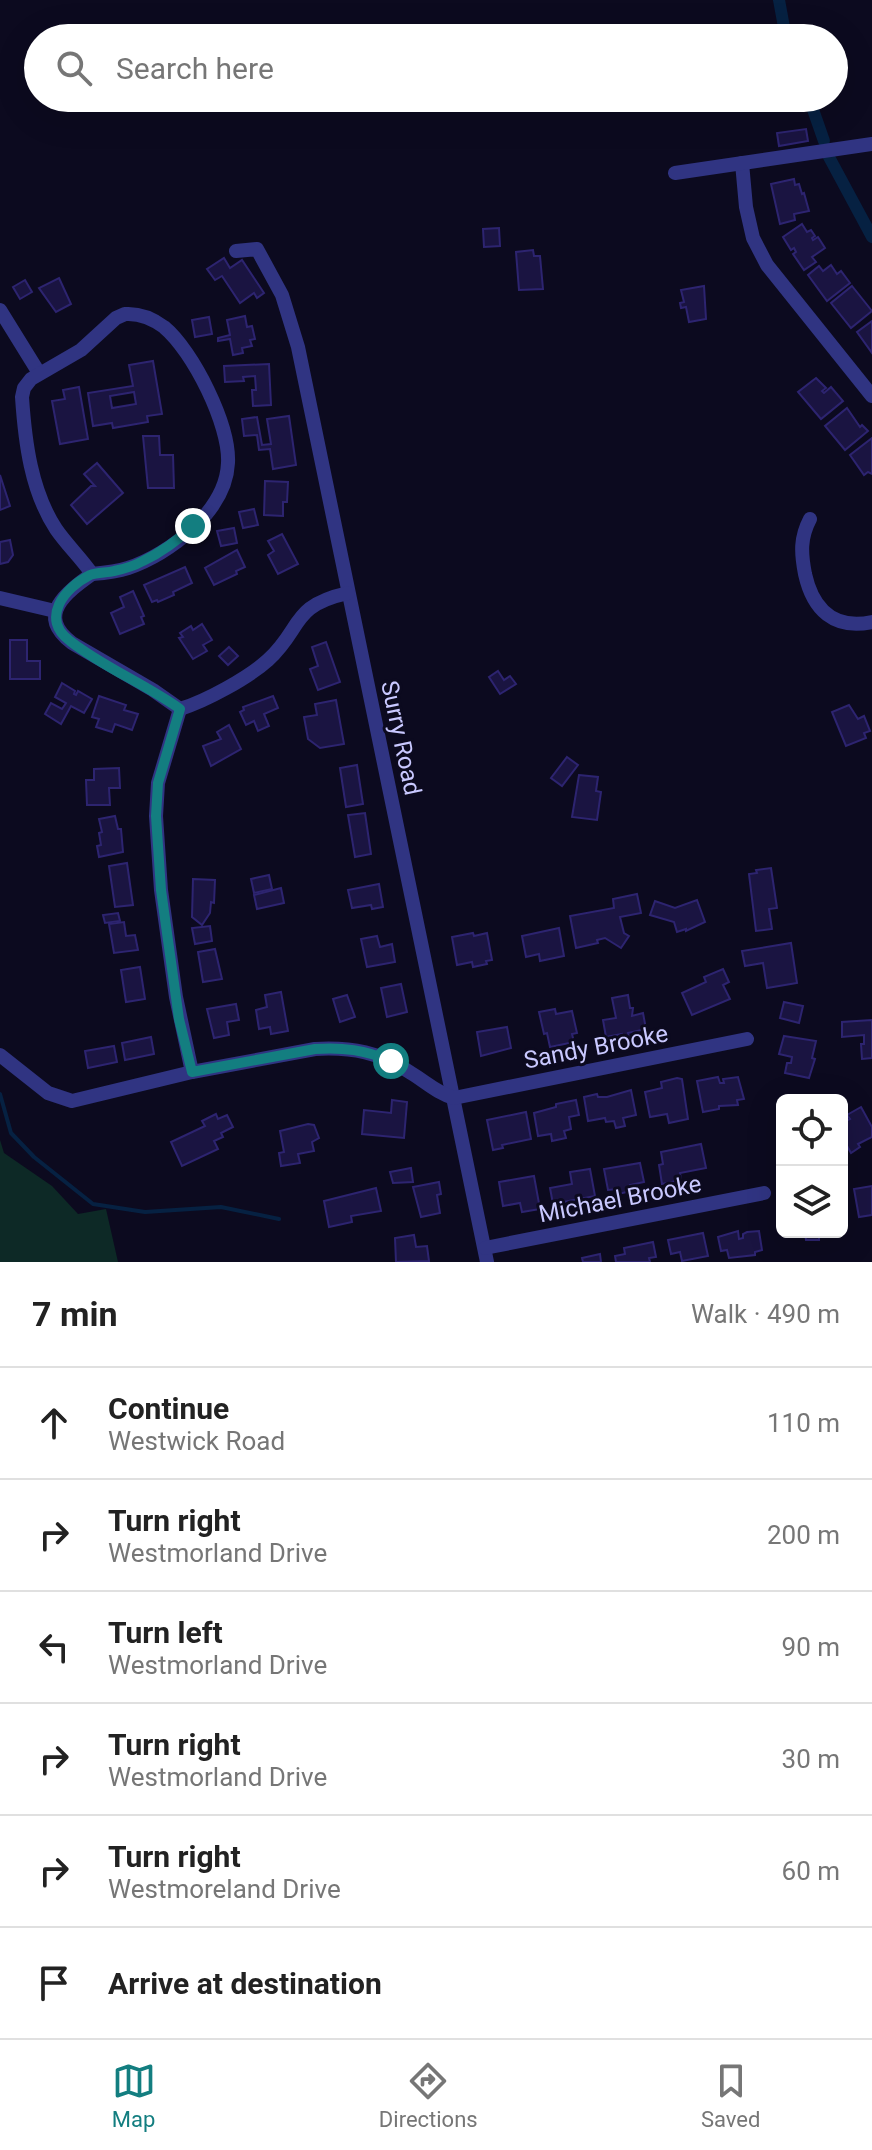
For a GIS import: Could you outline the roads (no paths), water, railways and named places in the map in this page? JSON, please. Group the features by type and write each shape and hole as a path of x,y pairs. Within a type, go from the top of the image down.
{"street":[{"path":"675,173 872,144"},
{"path":"742,163 746,207 753,238 767,265 872,396"},
{"name":"Surry Road","path":"236,251 257,249 282,295 298,347 486,1255"},
{"path":"0,310 39,373"},
{"path":"92,574 51,521 40,500 33,476 22,397 27,384 39,373 81,350 116,318 125,314 145,316 164,327 186,353 207,392 225,438 228,462 224,483 219,496 193,526 168,547 143,561 113,572 92,574 64,595 55,611 58,626 72,643 180,709"},
{"path":"810,519 802,534 809,593 833,619 849,623 872,622"},
{"path":"180,709 259,667 269,659 308,609 330,597 348,593"},
{"path":"0,598 55,611"},
{"path":"180,709 158,783 156,816 161,890 179,1019 192,1072"},
{"name":"Sandy Brooke","path":"454,1098 747,1039"},
{"path":"0,1055 48,1093 72,1101 192,1072 315,1049 364,1050 391,1061 441,1094 454,1098"},
{"name":"Michael Brooke","path":"486,1255 764,1193"}],"waterway":[{"path":"779,0 783,24"},
{"path":"814,112 824,141"},
{"path":"829,157 872,237"},
{"path":"0,1094 11,1133 34,1157 93,1204 145,1212 221,1207 279,1219"}]}
